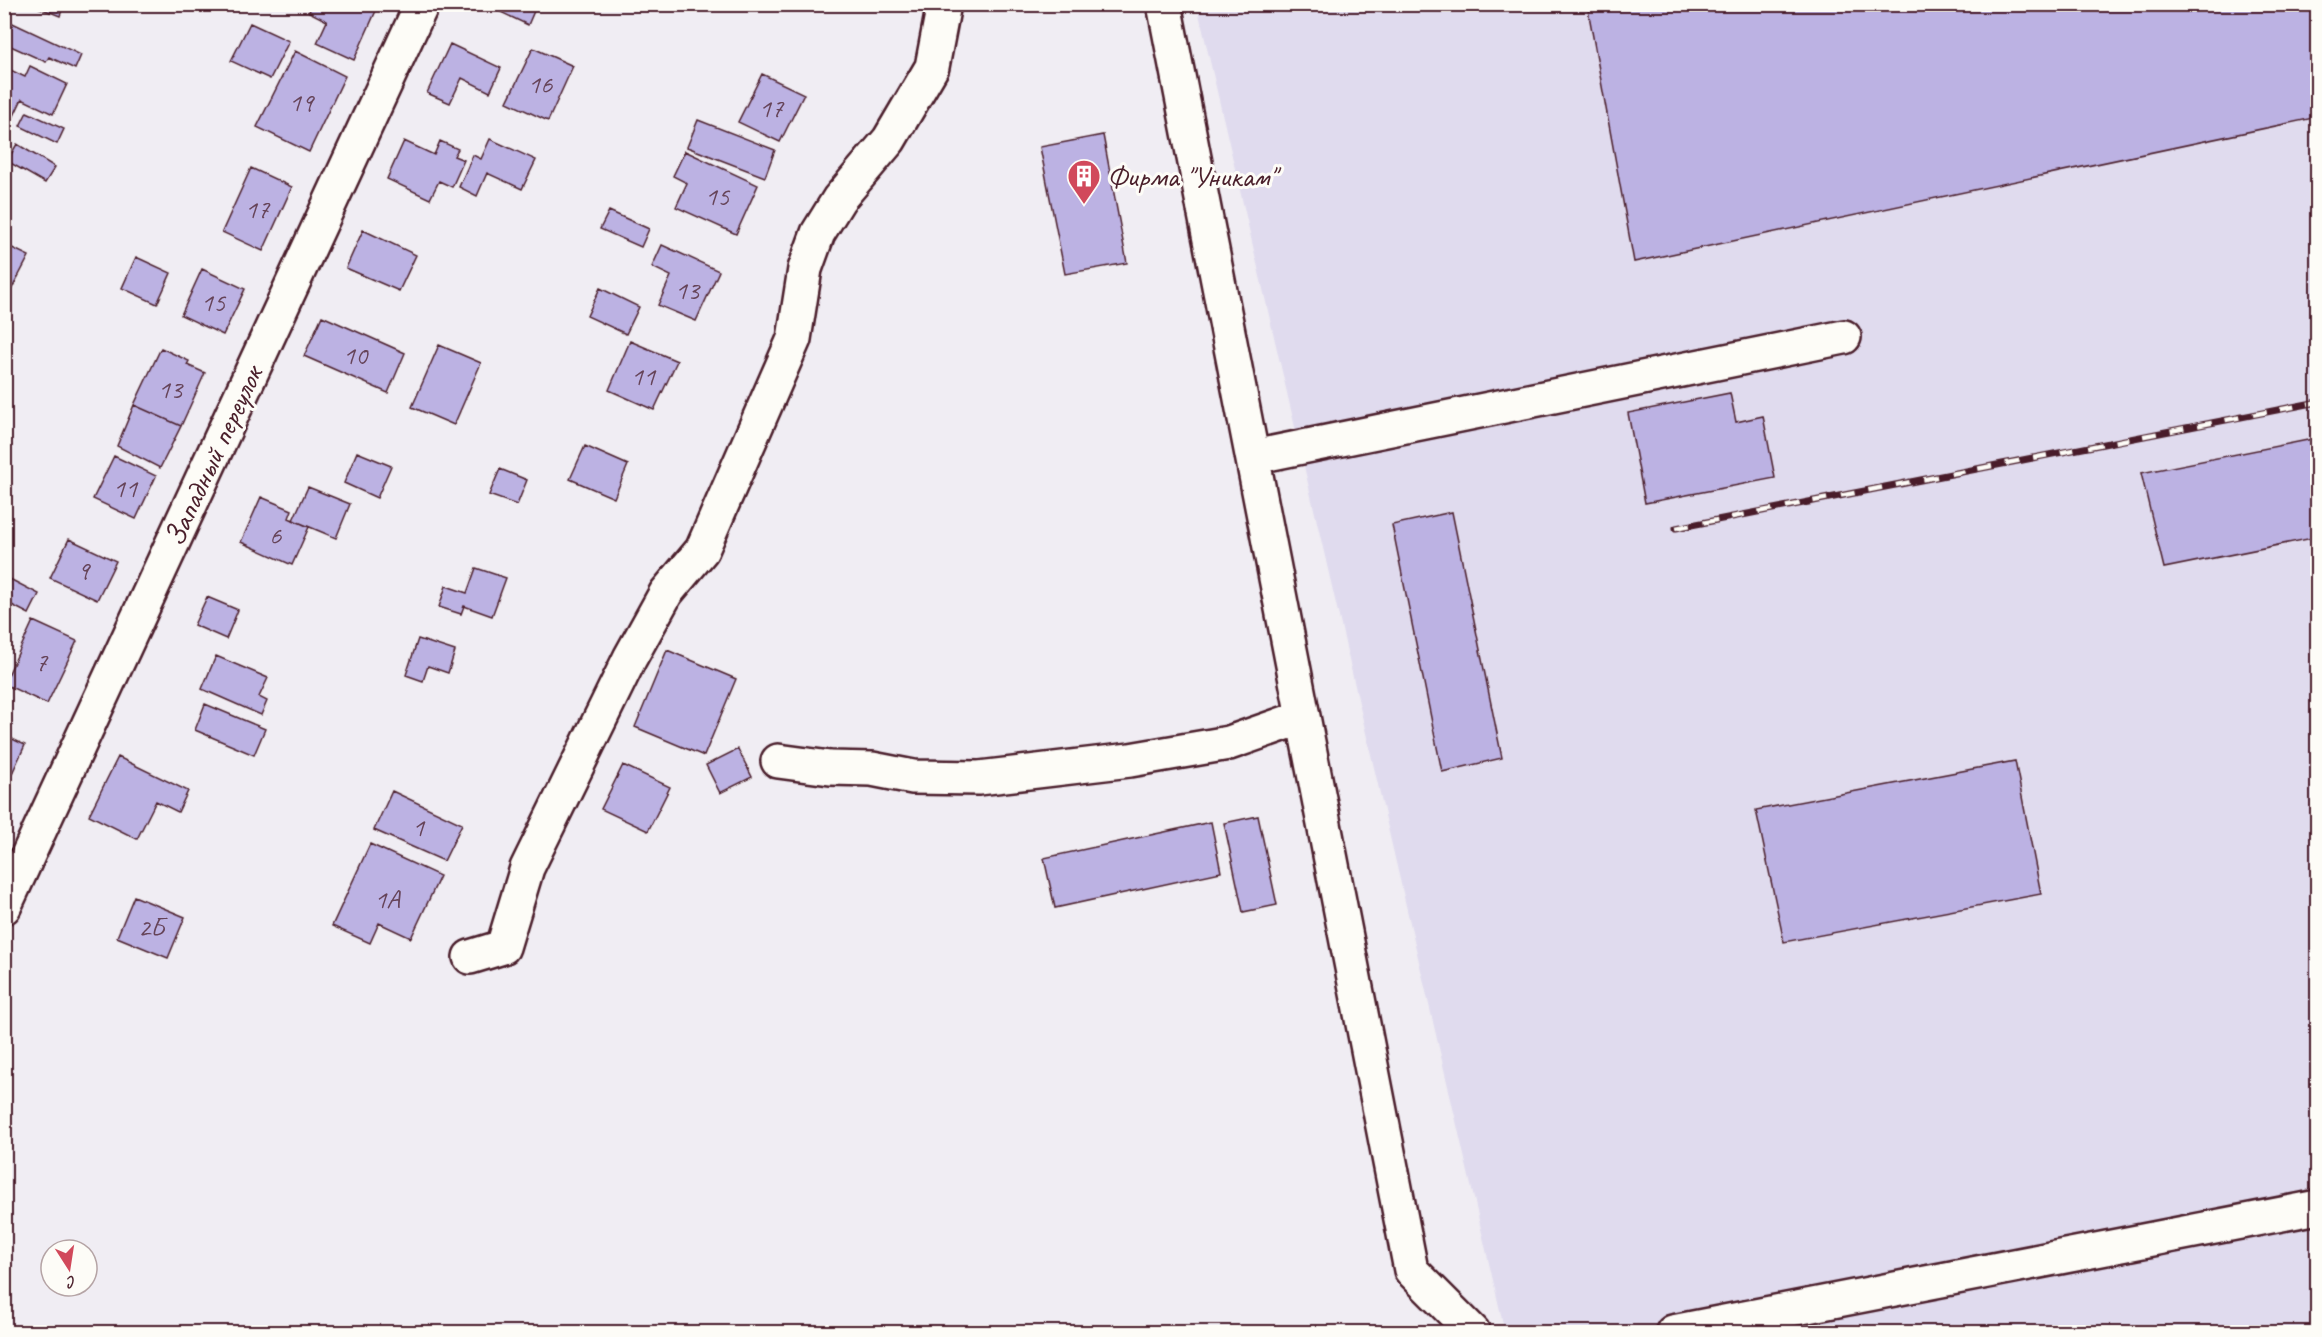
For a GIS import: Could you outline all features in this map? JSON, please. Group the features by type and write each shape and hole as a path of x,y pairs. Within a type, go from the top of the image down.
{"street":[{"name":"Западный переулок","path":"4,907 422,4"},
{"path":"470,957 503,947 527,868 630,658 666,593 702,550 794,339 805,269 819,233 839,199 889,140 932,67 944,4"},
{"path":"1164,4 1411,1270 1473,1332"},
{"path":"1252,457 1844,336"},
{"path":"778,761 830,768 872,769 913,777 979,778 1130,760 1229,743 1303,717"},
{"path":"1673,1332 2318,1207"}],"shaded area":[{"path":"1197,5 2317,5 2317,1332 1505,1332"}],"building":[{"path":"30,4 64,4 60,16"},
{"path":"78,4 99,4 96,11"},
{"path":"312,4 379,4 354,60 317,43 327,21 309,12"},
{"path":"484,4 537,4 528,25"},
{"path":"1587,4 2318,4 2318,117 1634,262"},
{"path":"4,19 81,55 75,69 49,57 46,62 4,43"},
{"path":"250,23 289,41 270,79 231,61"},
{"path":"450,44 501,68 490,92 462,78 450,103 427,93"},
{"path":"533,48 573,66 548,121 507,102"},
{"path":"295,51 345,76 309,152 257,127"},
{"path":"30,66 67,84 53,114 22,99 11,122 4,119 4,67 25,77"},
{"path":"762,74 804,94 780,142 738,122"},
{"path":"27,112 64,129 57,144 20,126"},
{"path":"698,120 775,150 765,177 687,147"},
{"name":"Фирма \"Уникам\"","path":"1103,135 1127,263 1065,274 1040,147"},
{"path":"490,139 536,160 522,189 487,173 477,196 459,187 473,155 481,159"},
{"path":"404,141 434,155 440,141 458,149 454,156 464,160 452,187 439,181 430,199 387,179"},
{"path":"17,144 55,167 45,183 7,161"},
{"path":"685,151 758,185 736,234 676,207 687,183 673,176"},
{"path":"251,168 292,187 263,251 222,232"},
{"path":"609,211 649,229 641,247 600,229"},
{"path":"363,230 416,255 399,291 346,268"},
{"path":"4,244 29,256 8,296 4,295"},
{"path":"662,245 719,271 696,321 658,305 671,276 652,267"},
{"path":"136,257 171,273 157,304 122,288"},
{"path":"202,269 245,289 223,335 181,315"},
{"path":"600,288 639,307 626,334 587,316"},
{"path":"322,316 405,353 388,393 304,356"},
{"path":"630,341 677,361 654,410 609,390"},
{"path":"439,345 481,363 454,425 412,407"},
{"path":"161,348 189,361 187,365 205,373 181,426 134,405"},
{"path":"1730,393 1736,422 1763,416 1775,478 1645,503 1628,413"},
{"path":"134,405 181,426 160,468 117,446"},
{"path":"2318,438 2318,537 2164,568 2141,473"},
{"path":"585,446 628,465 614,498 570,479"},
{"path":"357,452 391,466 377,498 344,483"},
{"path":"114,456 156,476 136,519 93,499"},
{"path":"500,469 527,480 517,505 489,495"},
{"path":"308,487 350,504 336,538 293,520"},
{"path":"261,497 292,510 289,518 309,527 292,565 241,542"},
{"path":"1452,512 1502,758 1442,772 1392,525"},
{"path":"69,539 116,561 97,600 50,578"},
{"path":"476,568 506,578 492,616 464,606 461,614 439,607 446,586 467,593"},
{"path":"4,576 39,594 29,614 4,601"},
{"path":"207,597 238,610 226,639 194,625"},
{"path":"33,621 77,641 47,704 4,684"},
{"path":"418,639 455,651 448,673 428,666 423,681 406,675"},
{"path":"667,650 736,679 704,756 635,727"},
{"path":"216,656 268,678 259,697 267,701 261,715 202,689"},
{"path":"205,704 265,729 254,755 195,730"},
{"path":"4,735 25,745 4,791"},
{"path":"738,749 752,777 720,793 706,765"},
{"path":"118,757 188,791 178,812 156,801 137,839 89,815"},
{"path":"2015,761 2041,894 1784,942 1756,810"},
{"path":"623,765 670,787 648,831 601,809"},
{"path":"392,791 462,824 444,861 374,830"},
{"path":"1258,816 1277,905 1243,912 1224,823"},
{"path":"1211,822 1221,872 1055,908 1044,858"},
{"path":"370,844 440,876 411,938 379,923 370,943 332,926"},
{"path":"134,896 185,917 168,958 117,937"}],"railway":[{"path":"1676,528 2318,402"}],"place":[{"name":"Фирма \"Уникам\"","path":"1084,205"}]}
